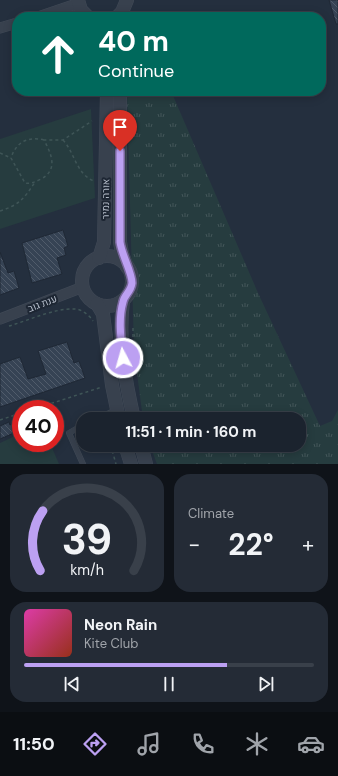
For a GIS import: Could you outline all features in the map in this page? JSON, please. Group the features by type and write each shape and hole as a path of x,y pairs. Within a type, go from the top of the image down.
{"street":[{"path":"122,12 127,0"},
{"path":"51,12 78,2 83,12"},
{"path":"0,28 12,24"},
{"name":"אורה נמיר","path":"99,258 104,242 107,96"},
{"name":"אורה נמיר","path":"120,96 120,242 127,267"},
{"path":"96,304 111,306 123,301 127,296 132,284 132,278 127,267 117,259 111,257 99,258 93,261 85,270 83,276 83,288 103,314 112,386 118,412"},
{"name":"ענת גוב","path":"3,323 83,288"},
{"path":"123,301 121,343 127,387 132,412"},
{"path":"127,452 131,464"},
{"path":"143,452 146,464"}],"lane":[{"path":"76,429 69,433 76,448"},
{"path":"78,452 83,464"}],"path":[{"path":"11,158 16,146 22,142 35,138 44,140 63,140 92,121"},
{"path":"0,152 11,158 22,180 29,184 46,176 53,166 51,156 44,140"},
{"path":"63,140 70,148 77,167 86,178 94,181"},
{"path":"0,211 16,206 25,197 35,182"},
{"path":"3,323 76,309"},
{"path":"61,400 104,386"},
{"path":"0,420 12,416"},
{"path":"113,452 116,464"}],"green space":[{"path":"127,96 173,96 258,293 320,426 332,421 338,410 338,464 157,464 153,452 306,452 306,412 142,412 134,350"},
{"path":"91,109 95,198 0,229 0,139"},
{"path":"12,437 12,452 54,452 59,464 0,464 0,443"}],"building":[{"path":"329,0 338,0 338,24 336,24"},
{"path":"63,230 68,246 64,248 66,255 57,258 62,274 32,283 22,243"},
{"path":"0,252 8,273 14,271 19,288 0,295"},
{"path":"67,342 74,363 79,361 85,378 21,400 12,400 12,403 0,407 0,364 20,357 28,379 46,374 38,351"},
{"path":"9,422 10,425 12,424 12,434 0,439 0,426"}],"route":[{"path":"120,151 120,242 122,253 132,278 130,290 123,301 121,343 123,358"}]}
